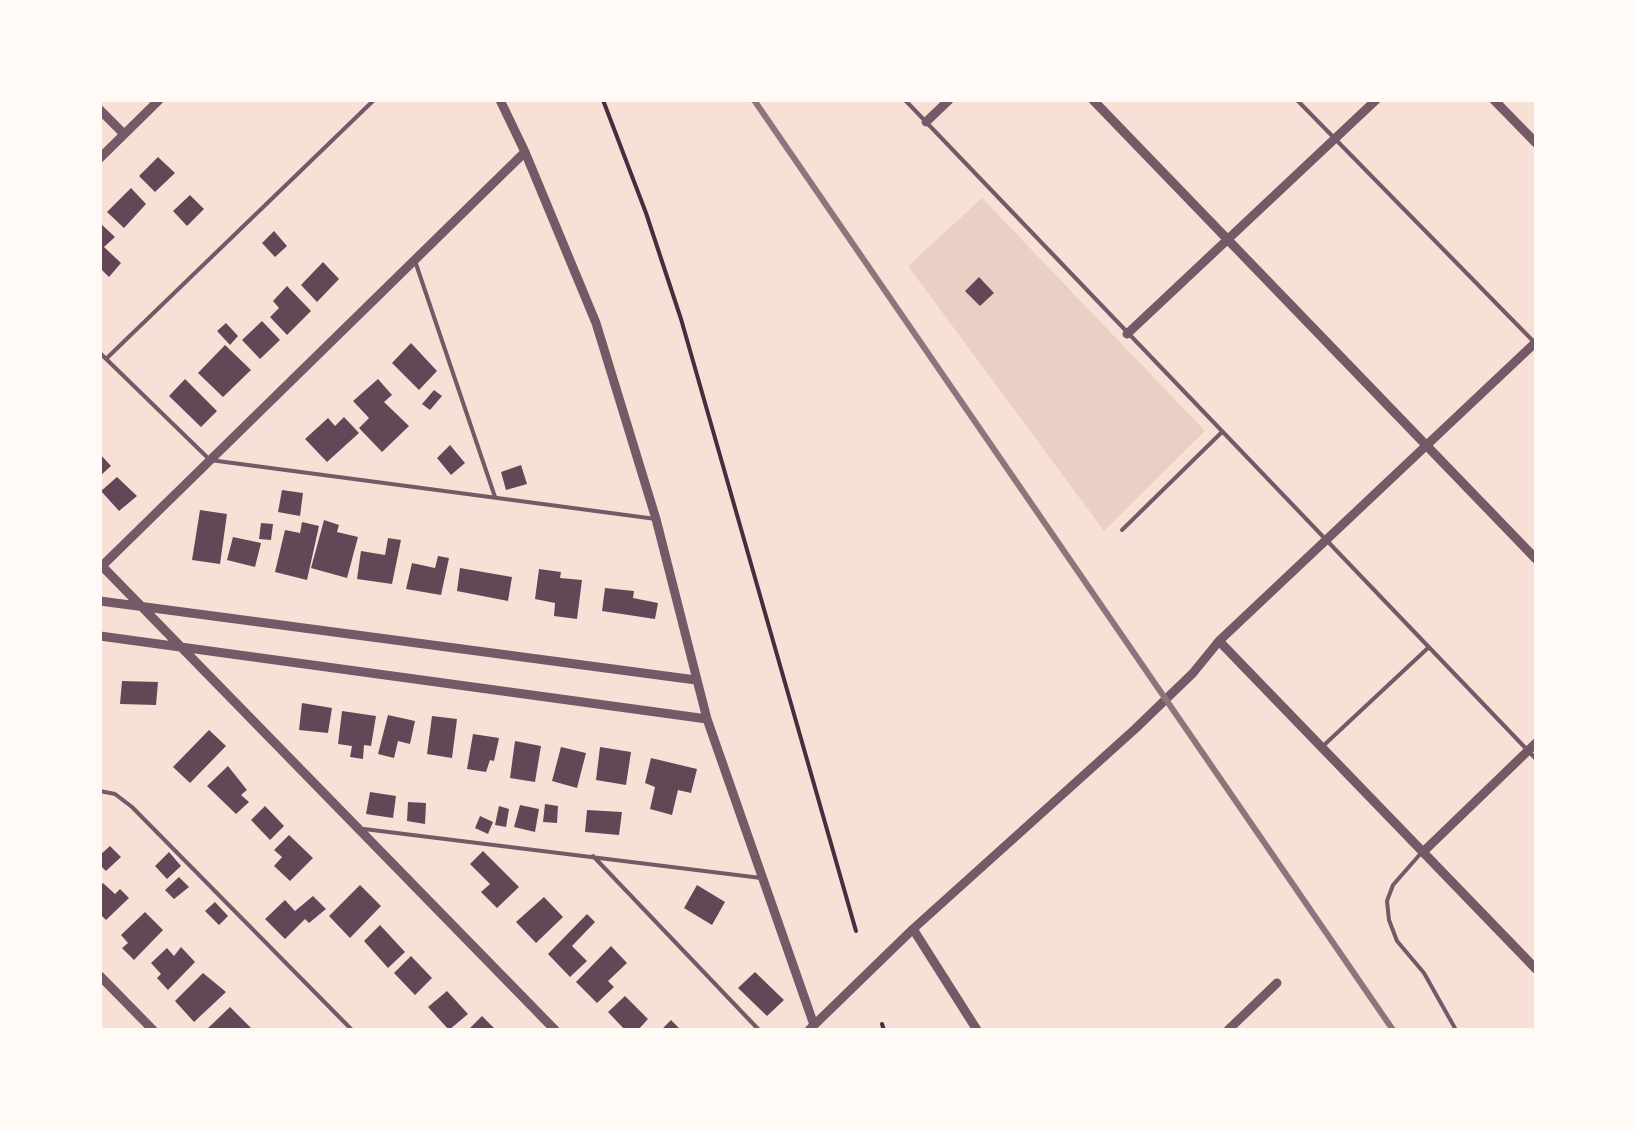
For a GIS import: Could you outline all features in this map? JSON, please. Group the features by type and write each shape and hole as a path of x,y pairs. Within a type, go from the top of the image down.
{"street":[{"path":"100,158 159,100"},
{"path":"500,100 596,323 656,518 707,719 811,1027 1134,729 1193,673 1219,640 1535,343"},
{"path":"926,122 949,100"},
{"path":"1093,100 1533,551"},
{"path":"1127,334 1376,100"},
{"path":"1494,100 1536,144"},
{"path":"100,110 124,134"},
{"path":"525,152 101,565 555,1030"},
{"path":"100,601 696,680"},
{"path":"100,636 707,719"},
{"path":"1219,640 1536,969"},
{"path":"1423,852 1532,747"},
{"path":"913,929 976,1030"},
{"path":"100,976 152,1030"},
{"path":"1228,1030 1277,983"}],"lane":[{"path":"106,359 374,100"},
{"path":"905,100 1429,646 1532,747 1536,760"},
{"path":"1297,100 1535,343"},
{"path":"414,260 496,498"},
{"path":"100,353 210,460 656,518"},
{"path":"1122,530 1222,432"},
{"path":"1322,747 1429,646"},
{"path":"100,792 115,794 132,807 352,1030"},
{"path":"357,828 762,878"},
{"path":"1423,852 1394,885 1387,901 1388,920 1397,941 1424,973 1456,1030"},
{"path":"593,856 759,1030"}],"path":[{"path":"603,100 681,319 856,931"}],"shaded area":[{"path":"982,198 1205,431 1104,531 908,266"}],"building":[{"path":"158,157 175,173 155,192 139,176"},
{"path":"131,188 146,204 124,228 107,212"},
{"path":"190,195 204,209 187,226 173,211"},
{"path":"100,223 115,237 104,247 121,263 109,277 100,268"},
{"path":"274,231 287,246 275,257 262,243"},
{"path":"323,262 339,279 317,302 301,285"},
{"path":"979,277 994,293 980,306 965,291"},
{"path":"287,286 311,311 287,335 270,317 279,308 273,301"},
{"path":"262,321 280,340 260,359 242,340"},
{"path":"226,323 238,336 230,345 217,331"},
{"path":"411,343 437,371 419,390 392,363"},
{"path":"225,345 251,370 223,397 198,373"},
{"path":"185,379 217,411 201,427 169,396"},
{"path":"378,379 392,395 384,402 409,426 382,452 359,428 369,418 353,401"},
{"path":"434,390 442,396 430,410 422,404"},
{"path":"344,417 359,433 327,462 305,439 328,418 335,426"},
{"path":"450,445 465,463 451,475 437,458"},
{"path":"100,454 111,466 100,476"},
{"path":"521,465 527,484 506,490 501,472"},
{"path":"117,477 137,496 119,511 101,491"},
{"path":"282,490 303,493 300,516 278,512"},
{"path":"200,510 227,514 220,564 192,560"},
{"path":"324,520 339,525 337,532 358,537 347,578 311,568"},
{"path":"302,522 319,526 307,580 275,572 285,530 300,533"},
{"path":"261,523 273,524 271,540 259,539"},
{"path":"233,537 261,543 255,567 227,560"},
{"path":"388,538 401,540 392,584 357,579 361,551 385,555"},
{"path":"438,556 449,558 441,595 406,589 412,563 435,568"},
{"path":"460,568 512,577 508,601 457,591"},
{"path":"539,569 561,572 560,578 582,580 577,619 554,616 555,603 535,599"},
{"path":"605,588 634,591 633,598 658,603 655,619 602,611"},
{"path":"122,681 158,682 156,705 120,704"},
{"path":"302,703 332,708 328,733 299,730"},
{"path":"342,711 376,716 371,746 364,745 363,759 350,757 352,746 338,744"},
{"path":"388,715 415,721 410,744 398,741 394,758 378,754"},
{"path":"432,716 457,719 452,758 427,754"},
{"path":"209,730 226,746 190,783 173,767"},
{"path":"473,734 499,738 494,761 490,760 486,772 467,769"},
{"path":"515,741 541,746 535,782 510,778"},
{"path":"561,747 586,753 577,788 552,781"},
{"path":"600,747 631,752 626,785 596,780"},
{"path":"651,758 697,769 691,793 678,790 672,815 650,809 655,787 645,783"},
{"path":"228,766 247,790 241,795 249,802 236,814 207,786"},
{"path":"370,792 396,796 393,818 366,814"},
{"path":"408,802 426,803 425,824 407,821"},
{"path":"545,804 558,806 557,823 543,822"},
{"path":"520,805 539,809 535,832 514,827"},
{"path":"265,806 284,826 270,840 251,820"},
{"path":"499,806 509,809 506,827 495,825"},
{"path":"587,810 622,812 619,835 585,832"},
{"path":"480,816 493,822 488,834 475,828"},
{"path":"289,835 313,858 290,881 274,866 282,857 274,850"},
{"path":"110,846 121,857 106,871 100,865 100,855"},
{"path":"483,851 519,887 497,908 481,892 490,884 470,864"},
{"path":"169,852 181,866 167,879 155,866"},
{"path":"179,877 189,887 174,899 165,890"},
{"path":"103,883 115,894 120,889 129,898 106,920 100,914"},
{"path":"360,885 381,906 350,938 329,916"},
{"path":"697,885 725,902 712,925 684,908"},
{"path":"313,896 326,909 309,923 305,919 285,939 265,919 285,900 295,911"},
{"path":"544,897 563,917 536,943 516,922"},
{"path":"215,902 228,916 219,925 205,911"},
{"path":"145,912 163,930 134,960 122,948 128,943 121,935"},
{"path":"587,914 595,922 572,946 587,961 570,977 548,954"},
{"path":"380,925 405,952 388,968 364,941"},
{"path":"611,946 627,963 608,981 614,987 597,1003 576,982"},
{"path":"181,947 195,962 168,990 151,963 167,948 174,956"},
{"path":"411,956 432,978 415,995 394,973"},
{"path":"755,972 784,1000 767,1016 738,988"},
{"path":"203,973 226,992 194,1022 175,1001"},
{"path":"447,991 468,1014 449,1030 428,1007"},
{"path":"625,996 648,1019 638,1030 625,1030 608,1012"},
{"path":"230,1007 253,1030 206,1030"},
{"path":"482,1016 496,1030 468,1030"},
{"path":"671,1020 681,1030 661,1030"}],"railway":[{"path":"754,100 1393,1030"}]}
